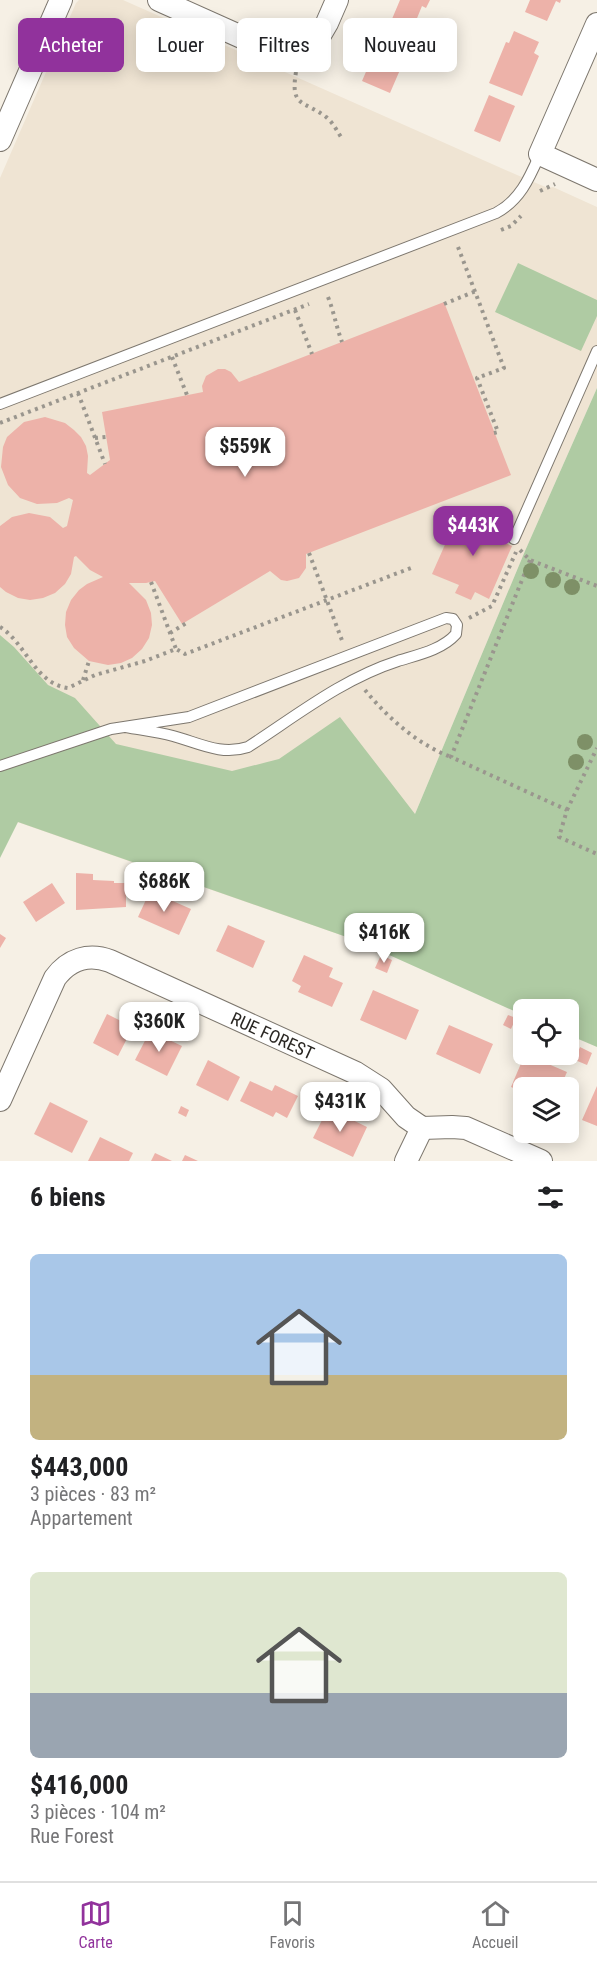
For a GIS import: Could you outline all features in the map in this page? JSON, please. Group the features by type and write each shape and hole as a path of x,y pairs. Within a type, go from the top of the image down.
{"street":[{"path":"0,140 6,108 61,0"},
{"path":"159,0 237,35"},
{"path":"330,18 337,0"},
{"path":"597,24 540,154 597,180"},
{"name":"RUE FOREST","path":"0,1100 52,983 64,967 76,960 90,957 110,961 356,1073 381,1089 406,1117 422,1128"},
{"path":"406,1161 422,1128 466,1128 541,1161"}],"lane":[{"path":"0,404 496,213 511,203 524,189 540,154"},
{"path":"516,544 597,351"},
{"path":"0,766 111,729 189,717 446,618 453,619 457,625 456,634 441,646 383,666 357,678 327,694 248,747 221,750 174,736 126,727"}],"path":[{"path":"296,72 294,85 297,98 311,109 327,117 343,140"},
{"path":"458,247 504,368 475,379 498,432 494,433"},
{"path":"444,304 476,291"},
{"path":"328,297 342,342"},
{"path":"295,310 312,354"},
{"path":"172,357 187,395"},
{"path":"78,393 105,464"},
{"path":"95,438 106,437"},
{"path":"457,625 492,606 516,544"},
{"path":"309,553 348,656"},
{"path":"451,757 530,560 597,586"},
{"path":"151,582 176,649 185,654 411,568"},
{"path":"156,596 162,592"},
{"path":"170,633 187,621"},
{"path":"0,627 15,639 50,682 69,688 95,675 145,661 176,649"},
{"path":"83,681 89,661"},
{"path":"357,678 362,688 376,703 427,746 567,810"},
{"path":"597,748 567,810 559,837 597,854"}],"shaded area":[{"path":"79,0 123,0 164,18 136,18 136,72 225,72 225,45 237,51 237,72 285,72 517,175 548,188 553,187 597,207 597,388 525,551 415,814 358,941 0,816 0,178 46,72 124,72 124,18 69,18"}],"green space":[{"path":"518,263 597,300 597,316 581,351 495,312"},
{"path":"597,388 597,1047 579,1039 579,999 513,999 513,1011 358,941 18,822 0,858 0,635 48,685 75,698 116,744 232,771 279,759 340,717 415,814 525,551"}],"building":[{"path":"400,0 430,0 426,8 422,6 417,18 392,18"},
{"path":"530,0 561,0 560,3 556,1 547,21 525,12"},
{"path":"514,31 539,42 534,53 539,56 522,96 489,83 506,42 509,43"},
{"path":"366,72 399,72 390,93 362,81"},
{"path":"489,95 515,106 500,142 474,131"},
{"path":"444,302 511,475 306,554 306,568 299,578 281,580 270,571 182,624 155,581 129,583 146,600 151,613 152,625 149,638 142,649 132,658 121,663 108,665 89,661 74,648 67,637 66,612 71,600 87,584 103,577 90,570 76,556 71,574 65,584 55,593 43,598 30,600 18,598 0,587 0,526 12,517 29,513 50,517 63,528 67,526 73,500 69,498 57,503 37,504 20,498 8,485 1,467 3,447 7,437 24,422 45,417 65,423 74,430 86,446 87,473 90,475 110,460 102,412 203,392 202,386 206,376 218,369 231,372 239,382"},
{"path":"459,513 506,533 503,542 512,546 489,599 475,592 471,600 455,593 459,585 432,574"},
{"path":"76,873 93,874 93,880 126,883 126,907 76,910"},
{"path":"52,883 65,903 36,922 23,902"},
{"path":"150,891 191,909 179,935 138,917"},
{"path":"228,925 265,941 253,968 216,951"},
{"path":"0,934 6,938 0,948"},
{"path":"304,955 333,968 329,977 343,983 332,1007 298,992 301,986 292,981"},
{"path":"381,955 392,960 387,973 375,968"},
{"path":"373,990 419,1010 406,1040 360,1020"},
{"path":"107,1014 133,1027 118,1056 93,1043"},
{"path":"508,1015 513,1017 511,1029 503,1025"},
{"path":"449,1025 493,1044 480,1074 436,1054"},
{"path":"150,1031 182,1046 167,1076 135,1060"},
{"path":"580,1047 592,1053 587,1065 579,1062"},
{"path":"208,1060 240,1077 228,1101 196,1085"},
{"path":"520,1065 551,1065 567,1072 565,1077 515,1077"},
{"path":"250,1081 272,1091 275,1085 298,1096 287,1118 276,1112 273,1117 240,1101"},
{"path":"597,1086 597,1126 582,1120"},
{"path":"50,1102 88,1121 72,1153 34,1134"},
{"path":"181,1106 189,1110 186,1117 178,1113"},
{"path":"328,1108 367,1127 353,1157 313,1138"},
{"path":"100,1137 133,1153 129,1161 88,1161"},
{"path":"155,1153 172,1161 151,1161"},
{"path":"185,1155 198,1161 182,1161"}]}
